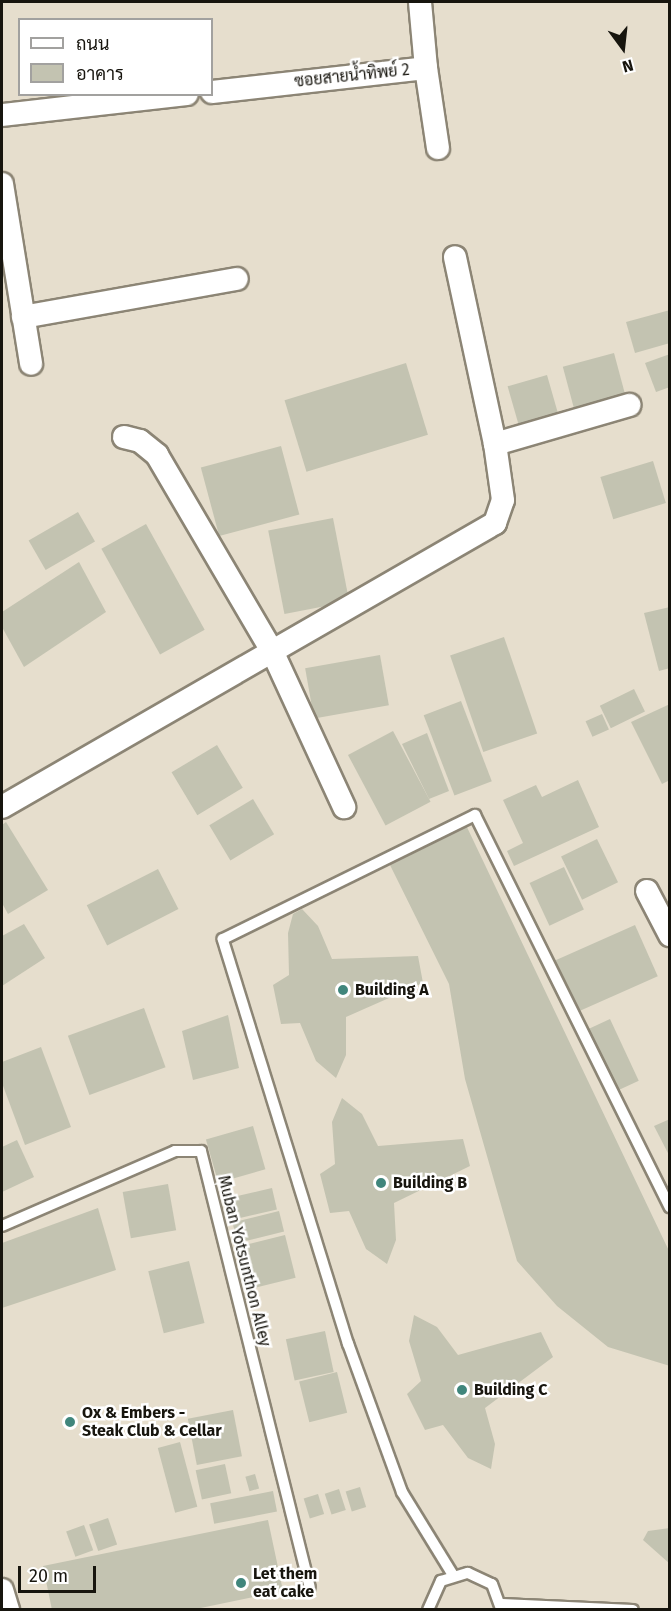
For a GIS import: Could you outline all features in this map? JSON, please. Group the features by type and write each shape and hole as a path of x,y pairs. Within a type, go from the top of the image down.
{"street":[{"name":"ซอยสายน้ำทิพย์ 2","path":"213,92 426,68 420,2"},
{"path":"426,68 438,148"},
{"path":"2,115 169,96"},
{"path":"2,184 31,364"},
{"path":"2,807 495,524 503,500 495,444 455,257"},
{"path":"23,317 237,279"},
{"path":"495,444 629,405"},
{"path":"124,437 140,441 157,455 273,653 344,807"},
{"path":"647,891 669,935"},
{"path":"2,1590 8,1610"}],"lane":[{"path":"453,1575 402,1492 348,1344 223,939 475,815 669,1207"},
{"name":"Muban Yotsunthon Alley","path":"2,1226 176,1151 201,1151 310,1587"},
{"path":"428,1610 432,1592 453,1575 480,1576 492,1584 501,1607 633,1610"}],"building":[{"path":"670,310 670,343 635,353 626,322"},
{"path":"614,353 627,400 575,414 563,367"},
{"path":"670,354 670,387 656,392 645,363"},
{"path":"406,363 428,435 306,472 285,400"},
{"path":"547,375 560,419 520,431 508,386"},
{"path":"281,446 299,515 219,536 201,467"},
{"path":"653,461 666,503 613,519 600,477"},
{"path":"78,512 95,541 46,570 29,540"},
{"path":"333,518 349,601 284,614 268,531"},
{"path":"146,524 205,630 160,655 101,549"},
{"path":"79,562 106,612 24,667 2,627 2,612"},
{"path":"670,607 670,668 659,671 644,613"},
{"path":"504,637 537,733 483,752 450,656"},
{"path":"380,655 389,705 314,718 305,668"},
{"path":"634,689 645,711 611,728 600,706"},
{"path":"461,701 492,781 454,796 424,715"},
{"path":"670,704 670,780 662,784 631,722"},
{"path":"602,714 609,730 592,737 586,721"},
{"path":"393,731 431,802 386,826 348,755"},
{"path":"427,733 449,791 429,799 402,744"},
{"path":"217,745 243,788 197,815 172,772"},
{"path":"578,780 599,827 514,866 507,851 523,843 503,800 536,785 542,797"},
{"path":"253,799 274,834 230,860 209,825"},
{"path":"6,822 48,890 8,914 2,903 2,825"},
{"path":"465,823 670,1253 670,1366 608,1347 557,1306 517,1261 465,1079 449,984 388,861"},
{"path":"597,839 618,882 582,900 561,857"},
{"path":"564,867 584,910 549,926 530,883"},
{"path":"158,869 178,909 107,945 87,905"},
{"name":"Building A","path":"302,909 318,926 332,959 418,956 423,983 346,1017 346,1055 336,1078 316,1061 300,1023 281,1024 273,985 289,975 288,933 293,914"},
{"path":"24,924 45,958 2,986 2,936"},
{"path":"635,925 658,976 576,1013 553,962"},
{"path":"144,1008 166,1067 89,1095 68,1036"},
{"path":"228,1015 239,1068 193,1080 182,1031"},
{"path":"610,1019 639,1081 616,1091 587,1030"},
{"path":"41,1047 71,1127 25,1145 2,1083 2,1062"},
{"name":"Building B","path":"342,1098 362,1114 378,1146 463,1139 470,1166 394,1203 396,1240 387,1264 366,1249 349,1211 330,1213 320,1174 335,1164 332,1122"},
{"path":"670,1119 670,1157 654,1126"},
{"path":"253,1126 265,1169 218,1183 206,1140"},
{"path":"17,1140 34,1177 2,1192 2,1147"},
{"path":"168,1184 176,1230 131,1238 123,1192"},
{"path":"272,1188 277,1209 229,1220 224,1199"},
{"path":"98,1208 116,1270 2,1308 2,1243"},
{"path":"279,1211 284,1231 238,1243 232,1223"},
{"path":"285,1235 296,1278 248,1290 237,1247"},
{"path":"189,1261 204,1323 164,1333 148,1271"},
{"name":"Building C","path":"414,1315 437,1327 458,1355 541,1332 553,1357 485,1408 495,1444 491,1469 468,1458 443,1425 425,1430 407,1394 421,1381 409,1341"},
{"path":"325,1331 334,1372 295,1380 286,1339"},
{"path":"337,1372 347,1413 309,1422 299,1381"},
{"path":"233,1410 242,1456 197,1465 188,1419"},
{"path":"180,1442 197,1507 175,1513 158,1448"},
{"path":"225,1464 231,1493 202,1500 196,1470"},
{"path":"255,1474 259,1488 250,1491 245,1477"},
{"path":"360,1487 366,1507 352,1511 346,1491"},
{"path":"339,1489 346,1510 332,1515 325,1494"},
{"path":"273,1491 277,1512 214,1524 210,1503"},
{"path":"318,1494 324,1514 310,1518 304,1498"},
{"path":"108,1518 117,1544 98,1551 89,1525"},
{"path":"268,1520 283,1591 191,1610 52,1610 43,1566"},
{"path":"84,1525 93,1550 75,1557 66,1531"},
{"path":"670,1528 670,1564 643,1540 648,1531"}],"place":[{"name":"Building A","path":"343,990"},
{"name":"Building B","path":"381,1183"},
{"name":"Building C","path":"462,1390"},
{"name":"Ox & Embers - Steak Club & Cellar","path":"70,1422"},
{"name":"Let them eat cake","path":"241,1583"}]}
